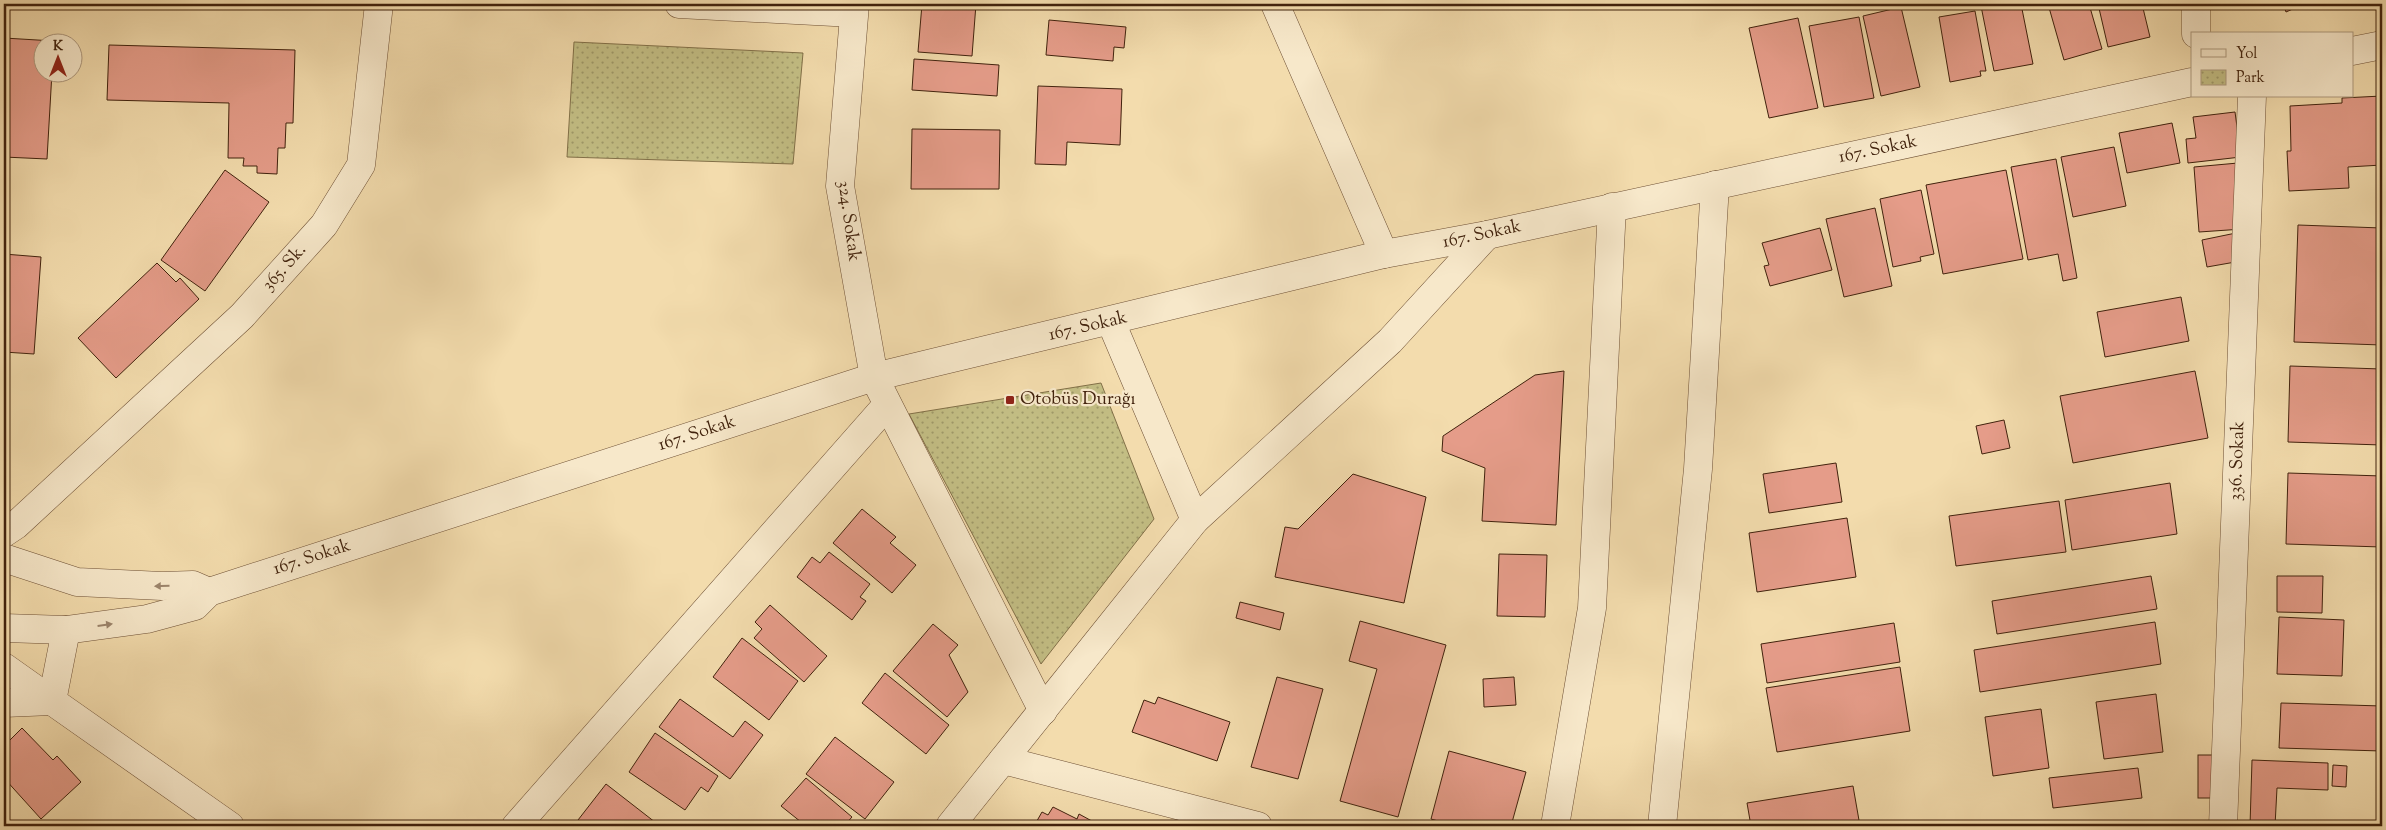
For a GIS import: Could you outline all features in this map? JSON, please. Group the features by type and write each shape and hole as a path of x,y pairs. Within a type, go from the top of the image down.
{"street":[{"name":"365. Sk.","path":"4,533 16,525 242,316 324,225 361,165 379,4"},
{"path":"679,4 854,9"},
{"path":"1275,4 1384,254"},
{"path":"2196,4 2196,32"},
{"name":"324. Sokak","path":"854,9 840,186 874,378 886,406 1043,711"},
{"path":"2354,51 2382,45"},
{"name":"167. Sokak","path":"4,628 66,630 146,619 195,606 209,592 874,378 1111,322 1384,254 1486,235 2191,82"},
{"name":"336. Sokak","path":"2223,826 2252,98"},
{"path":"1662,826 1698,469 1715,185"},
{"path":"1555,826 1592,608 1612,207"},
{"path":"950,826 1195,520 1390,341 1486,235"},
{"path":"1111,322 1195,520"},
{"path":"516,826 886,406"},
{"path":"4,558 77,582 136,586 193,585 209,592"},
{"path":"52,701 66,630"},
{"path":"4,667 230,826"},
{"path":"4,703 52,701"},
{"path":"1003,760 1251,825"}],"green space":[{"path":"574,42 803,53 793,164 567,157"},
{"path":"1101,383 1154,519 1041,664 909,414"}],"building":[{"path":"922,4 976,4 972,56 918,52"},
{"path":"2021,4 2033,64 1994,71 1981,6"},
{"path":"2048,4 2089,4 2102,49 2064,60"},
{"path":"2098,4 2142,4 2150,37 2108,47"},
{"path":"2283,4 2304,4 2286,12"},
{"path":"1901,7 1920,87 1881,96 1863,16"},
{"path":"1975,11 1986,71 1980,71 1981,76 1950,82 1939,17"},
{"path":"1859,17 1874,98 1824,107 1809,26"},
{"path":"1798,18 1818,108 1769,118 1749,28"},
{"path":"1049,20 1126,27 1124,48 1114,47 1113,61 1046,55"},
{"path":"4,38 32,40 32,82 51,82 47,159 4,157"},
{"path":"109,45 295,50 293,123 286,123 285,148 278,148 277,174 257,173 257,166 243,166 244,158 228,158 229,103 107,100"},
{"path":"914,59 999,65 997,96 912,90"},
{"path":"1038,86 1122,89 1120,145 1067,142 1066,165 1035,164"},
{"path":"2382,96 2382,165 2348,167 2349,188 2289,191 2287,151 2291,151 2290,106 2342,103 2342,98"},
{"path":"2235,112 2241,157 2188,163 2186,139 2196,138 2193,117"},
{"path":"2172,123 2180,163 2127,173 2119,133"},
{"path":"912,129 1000,130 999,189 911,189"},
{"path":"2114,147 2126,206 2073,217 2061,157"},
{"path":"2056,159 2077,278 2063,281 2058,254 2028,260 2011,167"},
{"path":"2238,163 2243,229 2199,232 2194,167"},
{"path":"225,170 269,202 205,291 161,260"},
{"path":"2006,170 2023,259 1943,274 1926,185"},
{"path":"1921,190 1934,254 1920,257 1921,261 1893,267 1880,199"},
{"path":"1875,208 1892,286 1844,297 1826,219"},
{"path":"2298,225 2382,228 2382,345 2294,342"},
{"path":"1820,228 1832,270 1770,286 1764,266 1769,265 1762,243"},
{"path":"2236,233 2241,261 2207,267 2202,240"},
{"path":"4,254 41,257 34,354 4,352"},
{"path":"157,263 176,282 180,278 199,299 116,378 78,338"},
{"path":"2181,297 2189,341 2105,357 2097,312"},
{"path":"2290,366 2382,369 2382,445 2288,442"},
{"path":"4,369 9,369 7,440 4,440"},
{"path":"1564,371 1556,525 1482,521 1485,468 1442,451 1443,436 1535,375"},
{"path":"2195,371 2208,438 2073,463 2060,396"},
{"path":"2004,420 2010,448 1982,454 1976,426"},
{"path":"1836,463 1842,502 1769,513 1763,474"},
{"path":"2288,473 2382,476 2382,547 2286,544"},
{"path":"1353,474 1426,497 1404,603 1275,577 1285,527 1298,529"},
{"path":"2170,483 2177,534 2072,550 2065,500"},
{"path":"2059,501 2066,552 1956,566 1949,516"},
{"path":"862,509 896,537 890,543 916,565 892,593 833,543"},
{"path":"1847,518 1856,577 1757,592 1749,533"},
{"path":"829,552 870,584 860,597 866,601 852,620 797,577 812,557 820,563"},
{"path":"1499,554 1547,555 1545,617 1497,616"},
{"path":"2151,576 2157,609 1997,634 1992,601"},
{"path":"2277,576 2323,576 2322,613 2277,612"},
{"path":"1240,602 1284,613 1280,630 1236,618"},
{"path":"770,605 827,656 804,682 754,638 762,629 755,622"},
{"path":"2279,617 2344,620 2342,676 2277,674"},
{"path":"1360,621 1446,645 1398,817 1340,801 1377,669 1349,661"},
{"path":"2155,622 2161,664 1980,692 1974,650"},
{"path":"1894,623 1900,662 1767,683 1761,644"},
{"path":"933,624 958,645 949,655 968,692 947,717 893,671"},
{"path":"742,638 798,681 769,720 713,677"},
{"path":"1900,667 1910,731 1777,752 1766,688"},
{"path":"885,673 949,725 926,754 862,703"},
{"path":"1277,677 1323,689 1298,779 1251,767"},
{"path":"1514,677 1516,705 1484,707 1483,679"},
{"path":"2156,694 2163,752 2104,759 2096,702"},
{"path":"1158,697 1230,722 1217,761 1132,732 1144,700 1155,704"},
{"path":"680,699 733,737 745,721 763,735 730,779 659,727"},
{"path":"2281,703 2382,706 2382,751 2279,748"},
{"path":"2041,709 2049,768 1993,776 1985,717"},
{"path":"22,728 53,760 57,756 81,782 41,819 4,778 4,746"},
{"path":"655,733 718,776 708,792 701,787 685,810 629,772"},
{"path":"835,737 894,782 865,819 806,774"},
{"path":"1449,751 1526,772 1511,826 1456,826 1431,819"},
{"path":"2198,755 2221,755 2221,798 2198,798"},
{"path":"2252,760 2328,763 2328,790 2277,788 2275,826 2250,826"},
{"path":"2333,765 2347,766 2346,787 2332,786"},
{"path":"2138,768 2142,798 2053,808 2049,778"},
{"path":"806,778 852,817 844,826 806,826 781,806"},
{"path":"606,784 660,826 586,826 578,820"},
{"path":"1853,786 1860,826 1751,826 1747,803"},
{"path":"1053,807 1077,819 1079,814 1101,826 1034,826 1042,812 1048,815"}],"place":[{"name":"Otobüs Durağı","path":"1010,400"}]}
